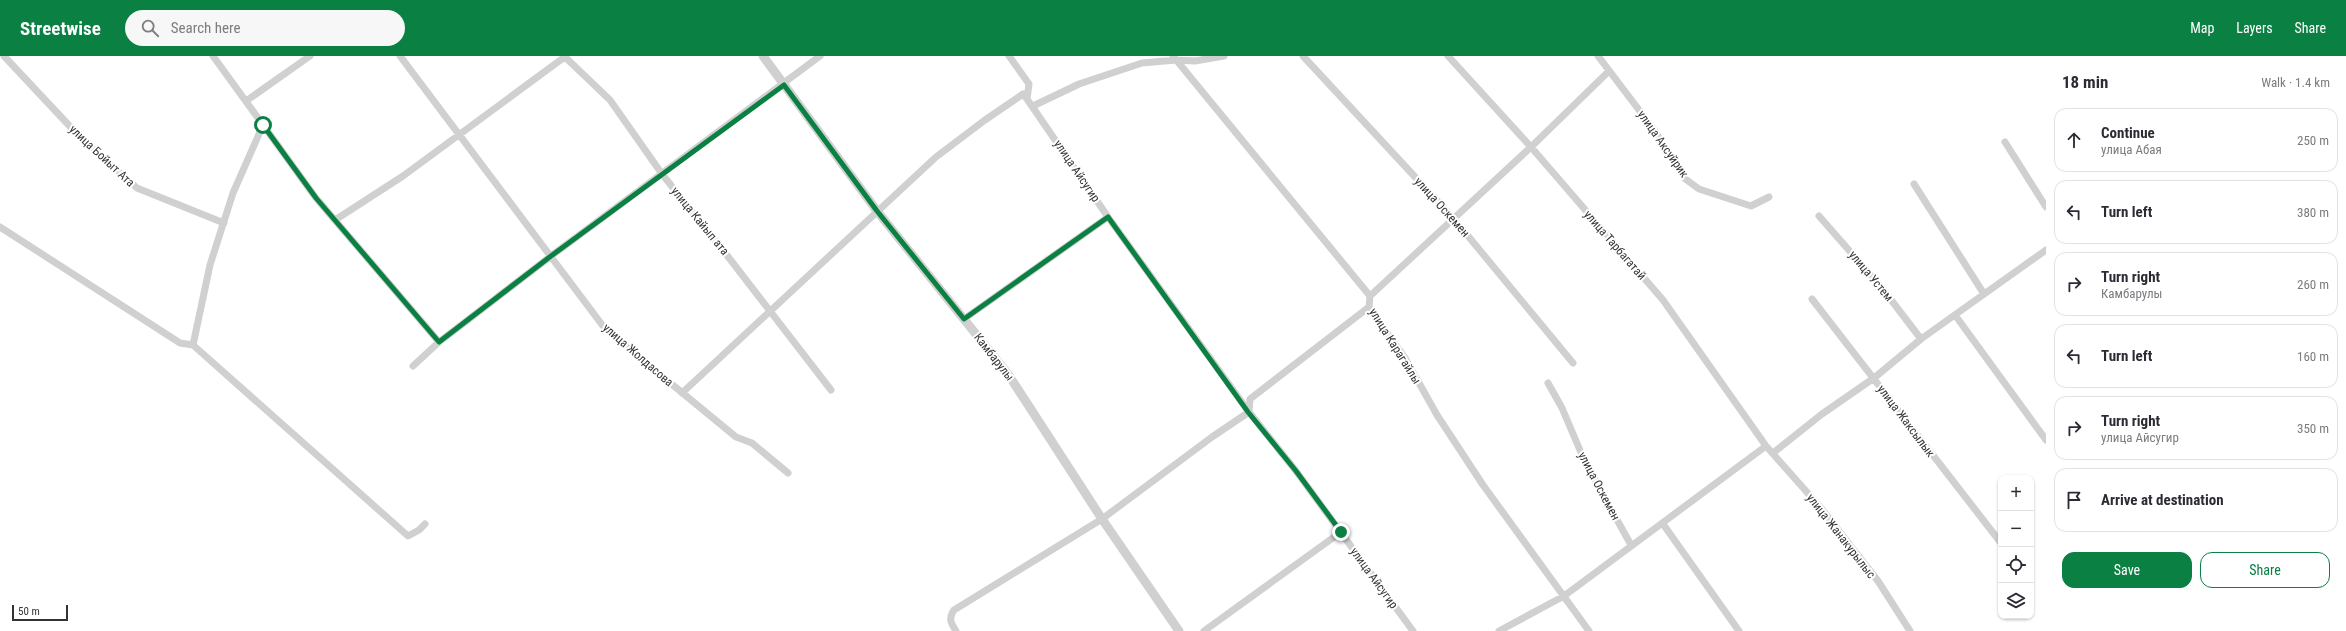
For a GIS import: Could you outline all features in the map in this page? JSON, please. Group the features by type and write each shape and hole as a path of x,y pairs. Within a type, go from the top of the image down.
{"street":[{"name":"улица Бойыт Ата","path":"4,56 78,135 137,188 224,223"},
{"path":"213,56 316,198 439,342"},
{"path":"246,101 310,56"},
{"name":"улица Жолдасова","path":"400,56 606,330 736,437 752,443 788,473"},
{"path":"335,220 403,176 565,56"},
{"name":"улица Кайып ата","path":"565,56 610,100 662,174 831,390"},
{"name":"Камбарулы","path":"763,56 877,211 1008,374 1102,519 1179,631"},
{"path":"413,366 439,342 551,256 784,85 820,56"},
{"path":"1009,56 1029,84 1027,99"},
{"path":"1033,106 1079,84 1142,63 1174,58 1195,61 1224,56"},
{"name":"улица Оскемен","path":"1303,56 1454,219 1573,363"},
{"name":"улица Тарбагатай","path":"1448,56 1531,147 1663,300 1766,446"},
{"name":"улица Аксуйрик","path":"1598,56 1655,131 1684,178 1699,189 1751,206 1769,197"},
{"name":"улица Карагайлы","path":"1174,58 1370,296 1369,307 1405,358 1437,415 1483,485 1589,631"},
{"path":"1370,296 1531,147 1609,71"},
{"path":"682,393 936,157 985,120 1023,94 1027,99"},
{"name":"улица Айсугир","path":"1027,99 1108,217 1248,412 1296,471 1413,631"},
{"path":"193,345 210,265 233,193 263,125"},
{"path":"2005,142 2046,207"},
{"path":"1914,184 1984,294"},
{"name":"улица Устем","path":"1819,216 1882,288 1921,339"},
{"path":"964,319 1108,217"},
{"path":"0,226 180,344 193,345 408,536 419,530 425,524"},
{"path":"1773,453 1822,414 1874,378 1921,339 2046,250"},
{"name":"улица Жаксылык","path":"1812,299 1998,539"},
{"path":"956,631 950,616 954,610 1102,519 1248,412 1250,399 1369,307"},
{"path":"1955,315 2046,440"},
{"name":"улица Оскемен","path":"1548,383 1562,408 1585,462 1631,545"},
{"path":"1499,631 1564,596 1631,545 1663,524 1766,446"},
{"name":"улица Жанакурылыс","path":"1766,446 1821,508 1878,581 1910,631"},
{"path":"1663,524 1739,631"},
{"path":"1204,631 1341,532"}],"route":[{"path":"263,125 316,198 439,342 551,256 784,85 877,211 964,319 1026,273 1108,217 1248,412 1296,471 1341,532"}]}
